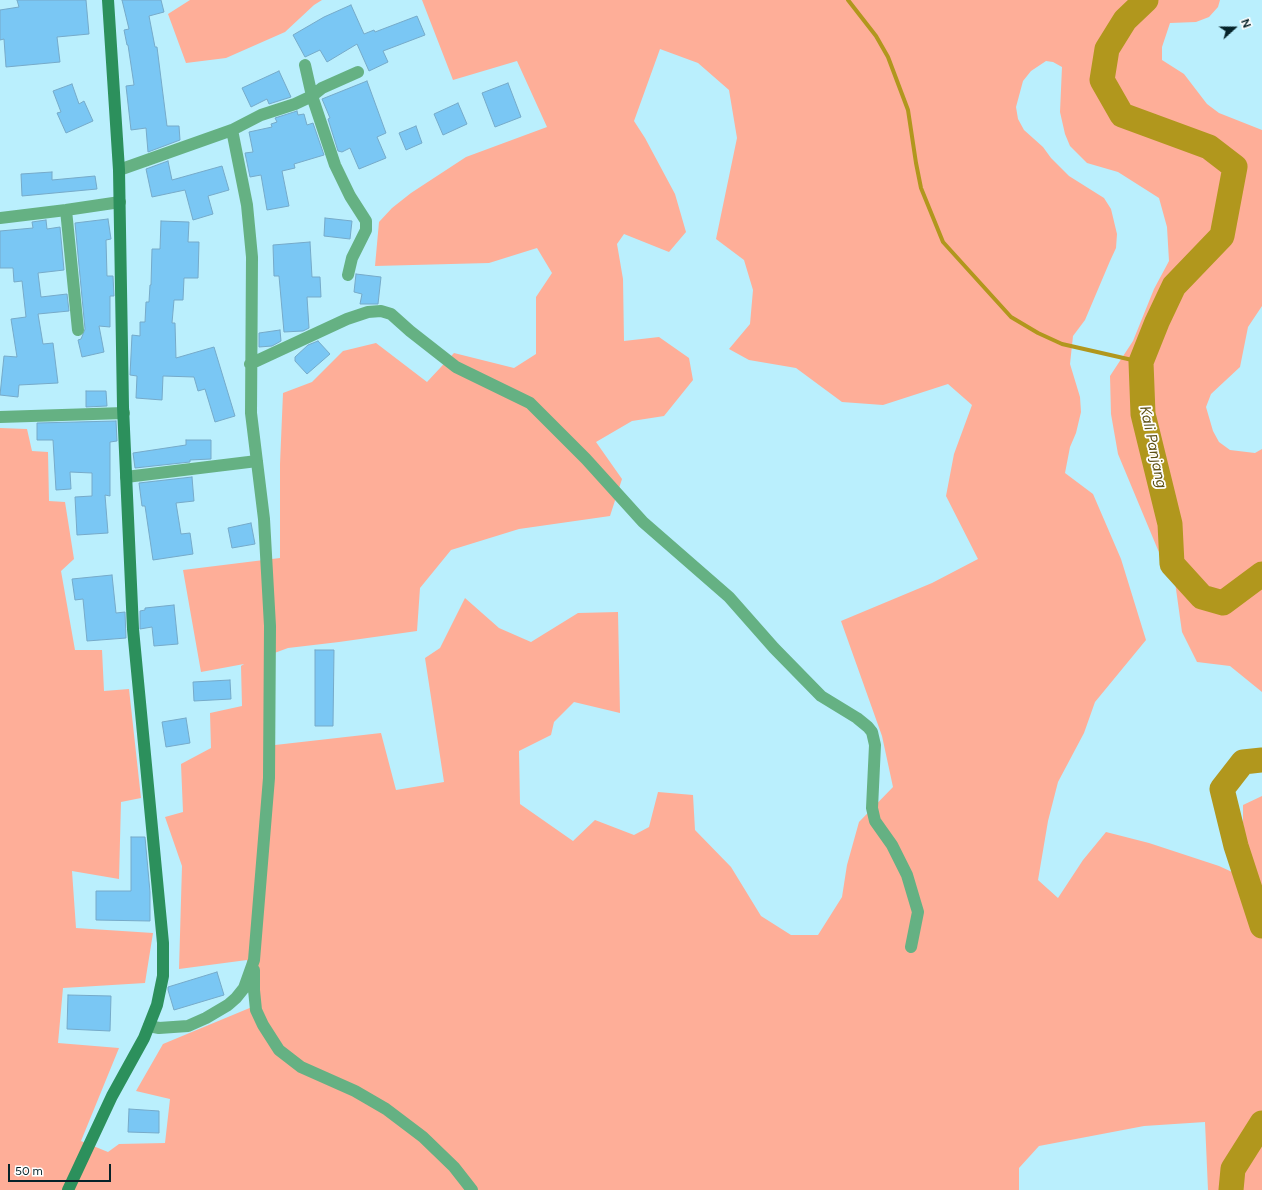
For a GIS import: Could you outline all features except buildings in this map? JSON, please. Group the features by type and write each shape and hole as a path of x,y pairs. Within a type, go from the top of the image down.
{"street":[{"path":"68,1190 112,1096 144,1038 157,1005 163,976 163,943 133,629 124,413 119,170 108,0"},
{"path":"305,65 312,96 335,165 350,196 366,221 366,230 352,258 348,275"},
{"path":"119,170 232,130 261,116 296,104 312,96 322,88 358,72"},
{"path":"232,130 247,205 252,257 250,364 251,413 264,519 270,626 269,778 254,960 256,1010 263,1025 279,1050 301,1067 355,1091 386,1109 423,1137 454,1167 472,1190"},
{"path":"0,218 120,202"},
{"path":"66,210 78,330"},
{"path":"250,364 347,319 368,312 381,311 391,314 456,367 530,403 586,459 643,522 729,597 774,648 821,696 856,718 872,732 875,745 872,808 875,821 892,845 907,874 918,912 911,947"},
{"path":"0,417 124,413"},
{"path":"126,477 257,461"},
{"path":"149,1026 166,1028 188,1026 228,1006 244,988 254,960"}],"shaded area":[{"path":"190,0 322,0 314,5 285,32 226,58 186,63 168,14"},
{"path":"422,0 1220,0 1218,7 1209,17 1196,22 1170,23 1162,47 1162,60 1184,74 1207,104 1219,113 1262,130 1262,306 1248,327 1240,367 1211,394 1206,407 1213,431 1219,442 1230,450 1255,453 1262,449 1262,692 1230,666 1197,662 1182,632 1175,582 1158,550 1118,454 1111,414 1110,376 1133,341 1154,289 1169,261 1167,227 1159,198 1118,172 1087,163 1070,146 1065,134 1060,112 1062,67 1053,62 1046,61 1031,71 1023,81 1016,107 1018,119 1024,130 1043,147 1051,158 1069,176 1104,198 1111,209 1117,234 1116,248 1085,320 1073,336 1070,364 1080,397 1081,412 1076,433 1070,447 1065,473 1093,494 1121,559 1146,640 1095,702 1084,733 1058,782 1048,821 1038,880 1058,898 1083,860 1106,832 1149,843 1219,866 1254,882 1243,823 1243,805 1262,796 1262,1190 1208,1190 1205,1122 1144,1126 1039,1146 1019,1168 1019,1190 0,1190 0,428 27,429 32,451 48,452 49,501 65,502 74,559 61,571 75,650 102,650 104,691 129,689 141,798 121,802 119,879 72,871 76,928 153,933 145,983 63,988 58,1043 119,1048 81,1141 108,1152 119,1144 165,1143 170,1099 136,1091 163,1044 252,1007 247,960 179,969 182,866 165,817 183,812 181,764 211,748 210,713 242,706 241,666 244,664 201,672 183,570 280,558 280,464 283,393 312,382 343,351 376,343 427,382 454,353 514,368 536,354 536,297 552,273 537,248 489,263 375,266 379,222 392,208 411,193 466,157 547,127 517,61 453,80","holes":["660,49 698,63 729,90 737,138 716,239 744,260 753,290 750,324 729,349 749,360 796,368 842,402 883,405 948,384 972,405 954,454 946,496 978,559 932,583 841,621 882,736 893,787 859,822 847,865 842,897 818,935 791,935 761,916 731,867 695,830 693,795 658,792 649,827 634,835 595,820 573,841 520,804 519,751 551,735 554,722 574,702 620,713 618,612 578,613 531,642 499,628 465,598 440,648 425,658 444,782 396,790 381,733 275,745 269,655 288,648 417,631 420,588 451,550 519,529 610,516 622,479 596,442 632,421 664,416 693,380 689,358 659,337 624,341 623,279 617,244 624,234 669,252 686,232 675,194 645,138 634,121"]}],"waterway":[{"path":"848,0 876,36 888,57 908,110 921,188 943,242 1011,317 1038,333 1062,344 1141,362"},
{"name":"Kali Panjang","path":"1146,0 1125,20 1107,49 1102,80 1122,115 1209,147 1235,167 1222,236 1174,286 1157,322 1141,362 1143,414 1170,524 1172,564 1202,597 1223,603 1262,574"},
{"name":"Kali Panjang","path":"1262,760 1243,762 1222,789 1236,846 1262,926"},
{"name":"Kali Panjang","path":"1231,1190 1233,1169 1262,1123"}]}
